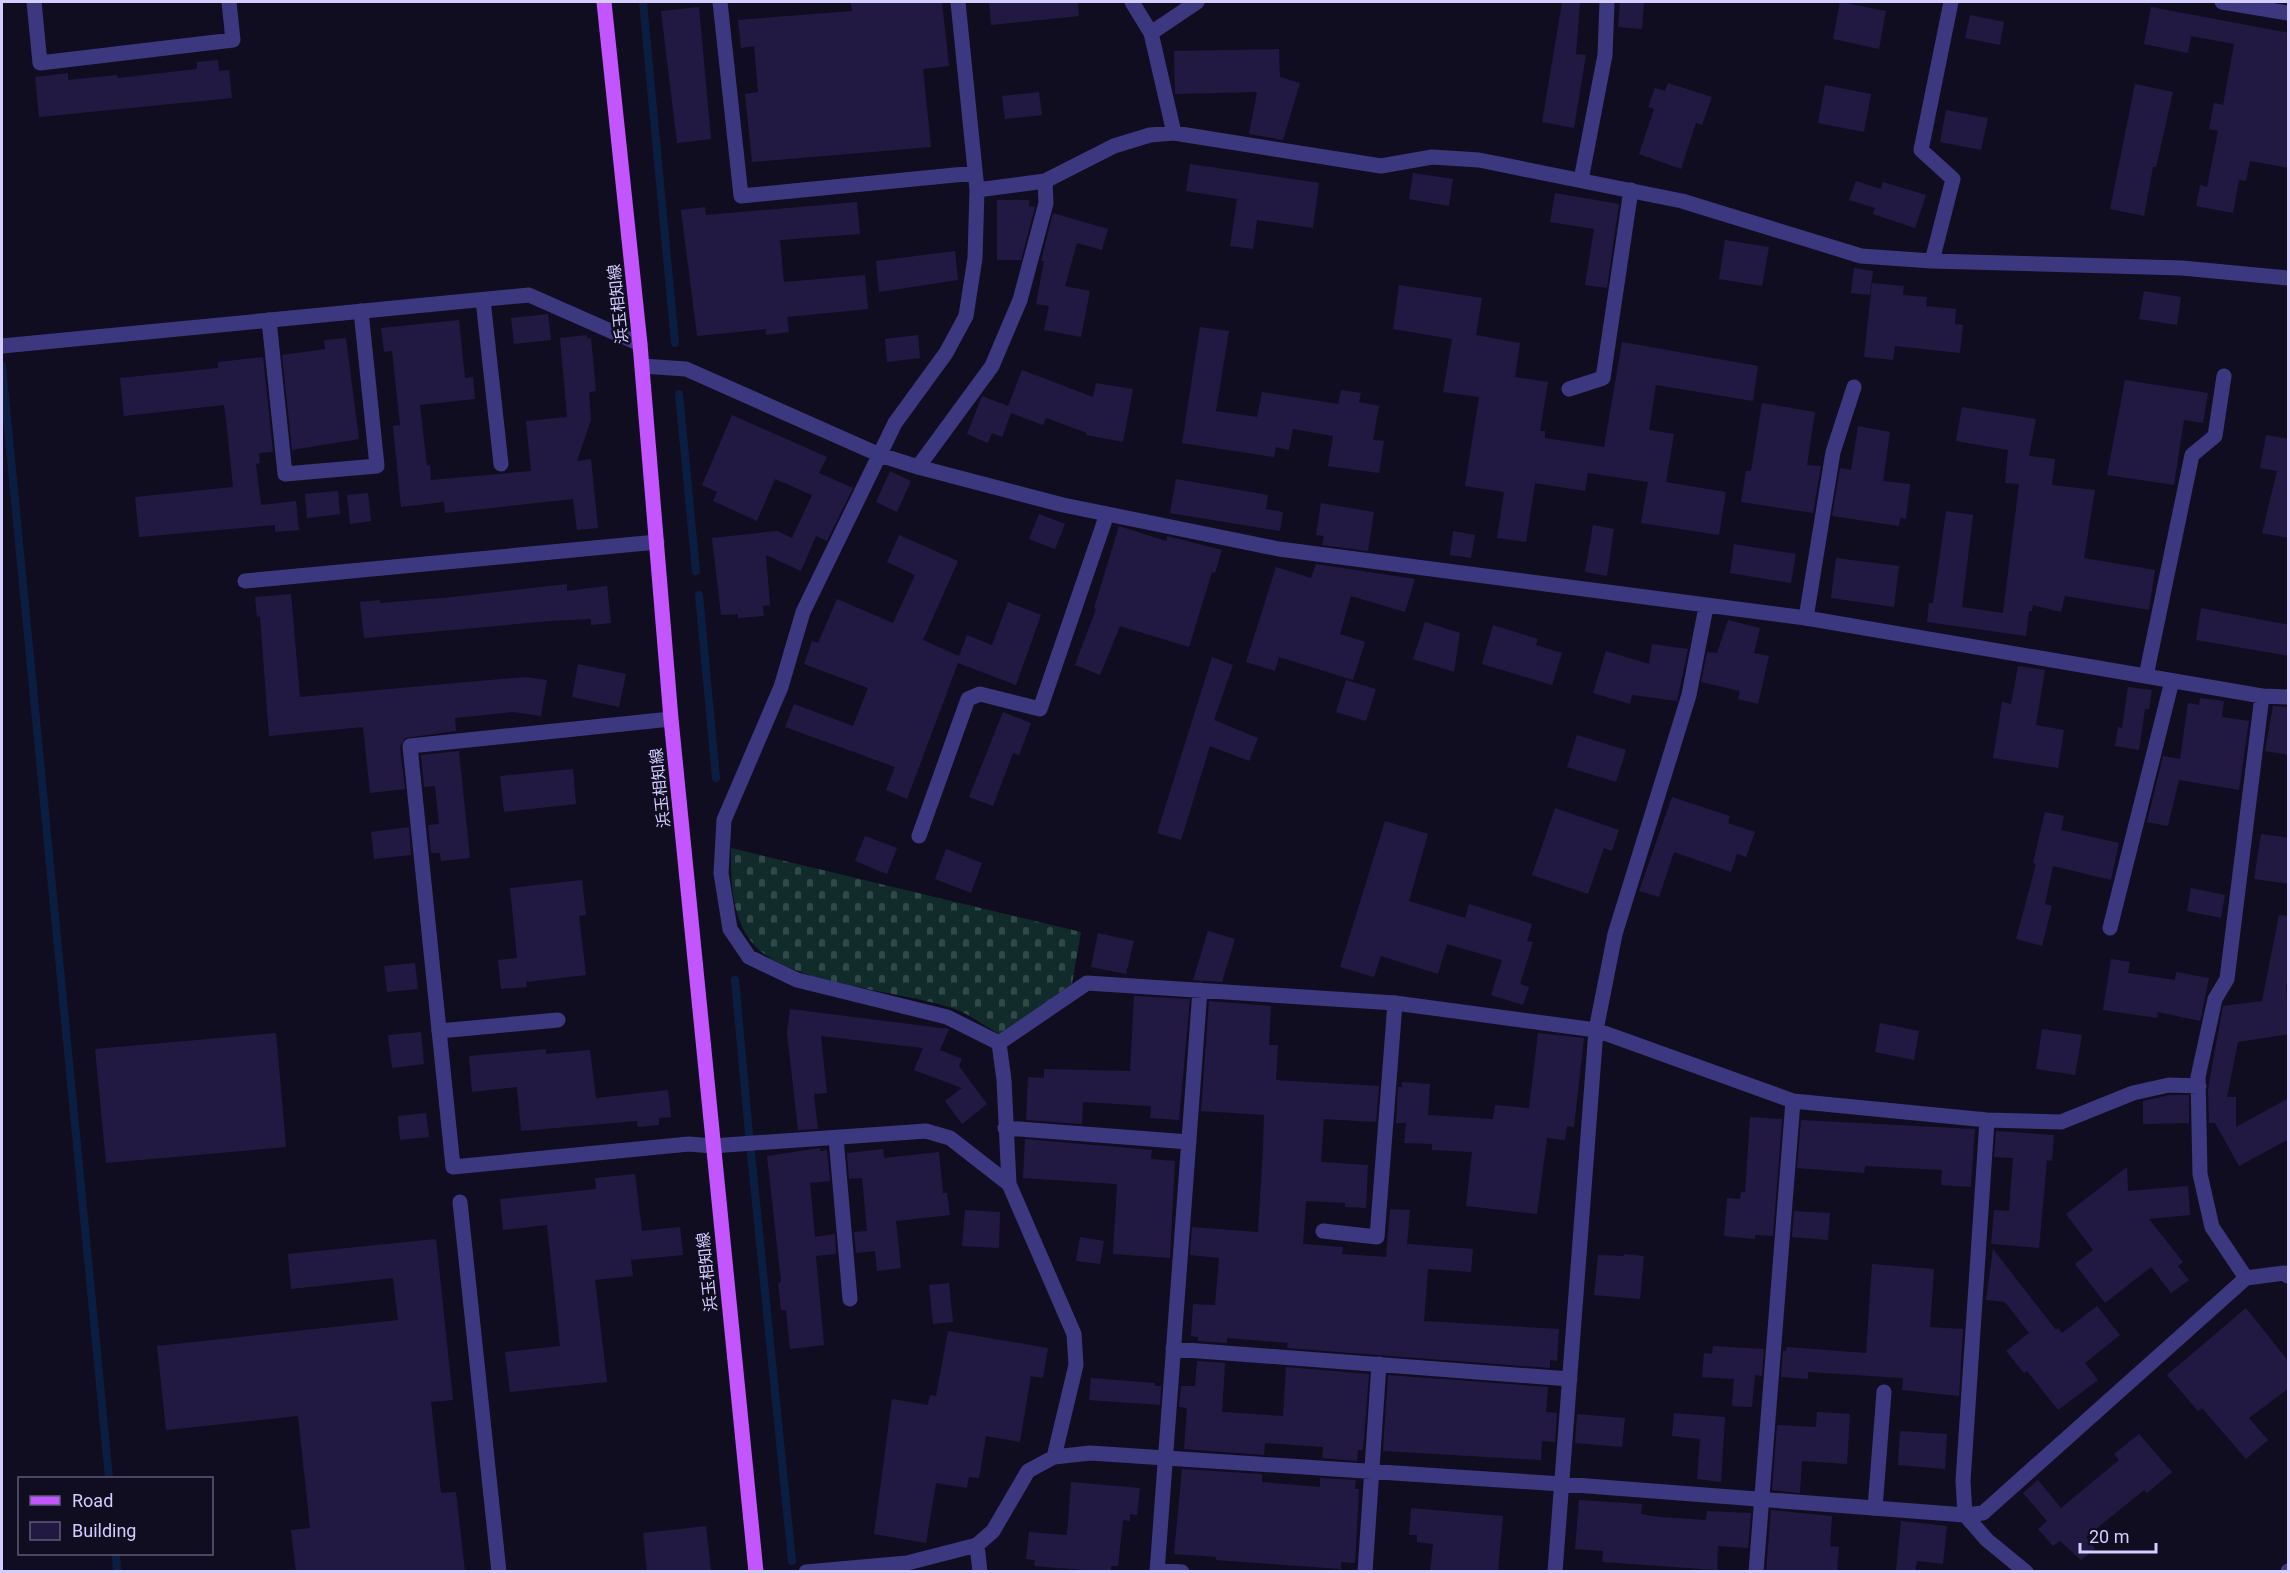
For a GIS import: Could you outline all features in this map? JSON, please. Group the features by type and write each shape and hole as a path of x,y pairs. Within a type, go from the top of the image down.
{"main road":[{"name":"浜玉相知線","path":"604,2 640,344 671,719 756,1572"}],"street":[{"path":"34,2 40,63 233,40 229,2"},
{"path":"720,2 741,196 975,173"},
{"path":"958,2 977,190 975,258 966,316 946,353 895,423 803,612 781,687 723,820 721,873 730,929 749,957 796,980 947,1017 999,1043"},
{"path":"1132,2 1151,33 1174,133"},
{"path":"1151,33 1197,2"},
{"path":"1581,180 1605,55 1607,2"},
{"path":"1932,261 1953,179 1921,150 1951,2"},
{"path":"2222,2 2289,13"},
{"path":"977,190 1045,181 1114,146 1150,135 1174,133 1381,166 1432,157 1479,160 1682,201 1861,256 1932,261 2182,268 2289,278"},
{"path":"918,467 992,366 1020,300 1046,203 1045,181"},
{"path":"1569,389 1603,378 1631,190"},
{"path":"4,346 529,295 640,344"},
{"path":"483,300 501,464"},
{"path":"269,320 285,474 377,466 361,311"},
{"path":"642,366 686,369 880,455 918,467 1107,514 1279,549 1706,607 1806,618 2262,696 2289,698"},
{"path":"2146,676 2192,454 2215,436 2224,376"},
{"path":"1806,618 1833,452 1854,387"},
{"path":"919,836 968,699 980,694 1040,709 1107,514"},
{"path":"245,581 657,542"},
{"path":"1555,1572 1596,1030 1615,934 1689,695 1706,607"},
{"path":"2110,928 2172,681"},
{"path":"2246,1278 2212,1227 2200,1174 2199,1086 2215,999 2227,979 2262,696"},
{"path":"671,719 410,746 453,1167 689,1144 712,1146 926,1131 950,1138 1009,1184"},
{"path":"999,1043 1087,983 1395,1003 1596,1030 1793,1101 1987,1120 2061,1122 2133,1093 2169,1085 2199,1086"},
{"path":"1182,1572 1157,1571 1200,990"},
{"path":"1323,1231 1377,1237 1395,1003"},
{"path":"439,1032 558,1020"},
{"path":"999,1043 1004,1080 1009,1184 1074,1334 1076,1365 1054,1456"},
{"path":"1756,1572 1793,1101"},
{"path":"1987,1120 1964,1481 1965,1515 1988,1540 2026,1572"},
{"path":"1005,1128 1189,1142"},
{"path":"836,1138 850,1299"},
{"path":"460,1202 499,1572"},
{"path":"806,1572 907,1563 977,1545 993,1531 1028,1470 1054,1456 1090,1453 1562,1484 1965,1515 1983,1513 2246,1278 2284,1273 2289,1276"},
{"path":"1173,1349 1570,1378"},
{"path":"1365,1572 1379,1364"},
{"path":"1875,1508 1884,1392"},
{"path":"977,1545 980,1572"}],"green space":[{"path":"731,848 1081,932 1072,984 999,1034 960,1011 909,997 815,977 787,967 764,954 742,927 733,894"}],"building":[{"path":"851,2 942,2 949,66 923,69 931,147 752,162 745,94 758,92 754,46 741,48 738,20 852,11"},
{"path":"989,2 1078,2 1079,16 991,25"},
{"path":"1562,2 1580,2 1576,54 1586,55 1574,128 1542,122"},
{"path":"1620,2 1644,2 1642,29 1618,27"},
{"path":"1840,2 1886,11 1879,49 1833,39"},
{"path":"699,7 711,139 677,143 661,11"},
{"path":"2151,7 2289,33 2289,168 2250,161 2246,181 2239,180 2233,213 2196,206 2200,185 2207,187 2218,131 2209,129 2214,103 2223,105 2234,44 2191,36 2188,53 2144,44"},
{"path":"1970,15 2004,22 2000,45 1965,38"},
{"path":"1279,49 1280,77 1300,83 1283,140 1249,134 1257,92 1175,94 1174,51"},
{"path":"218,60 219,71 229,70 232,98 39,117 35,77 68,73 68,80 117,75 118,78 197,69 197,62"},
{"path":"1668,83 1712,97 1702,125 1696,123 1681,169 1639,154 1654,109 1648,107 1655,88 1665,91"},
{"path":"2135,84 2173,92 2156,167 2153,167 2144,216 2110,209"},
{"path":"1825,85 1871,94 1864,132 1818,123"},
{"path":"1039,92 1042,115 1005,119 1002,96"},
{"path":"1946,110 1988,118 1981,150 1940,142"},
{"path":"1190,164 1319,183 1313,228 1257,220 1253,249 1230,246 1237,199 1186,191"},
{"path":"1413,173 1453,179 1449,206 1409,199"},
{"path":"1856,181 1881,189 1883,182 1926,195 1915,228 1873,214 1875,208 1849,200"},
{"path":"1555,193 1619,204 1607,288 1585,285 1594,229 1550,222"},
{"path":"997,200 1029,200 1029,206 1035,207 1021,260 997,260"},
{"path":"857,202 860,234 780,240 784,282 865,275 868,309 787,317 789,332 766,335 766,329 697,336 681,210 705,207 706,215"},
{"path":"1053,213 1108,229 1102,250 1077,243 1065,286 1090,291 1081,337 1044,330 1049,306 1036,304 1044,261 1041,261"},
{"path":"1725,240 1769,247 1762,286 1719,279"},
{"path":"955,251 958,280 879,292 876,261"},
{"path":"1854,268 1873,271 1870,295 1851,293"},
{"path":"1872,283 1904,286 1903,295 1927,297 1926,306 1956,309 1955,324 1963,325 1960,353 1895,346 1893,360 1864,357"},
{"path":"1399,285 1482,298 1476,335 1520,343 1515,377 1548,382 1540,431 1545,431 1545,438 1604,447 1622,342 1758,366 1753,401 1656,385 1649,430 1674,434 1666,482 1726,492 1719,535 1641,523 1648,482 1588,473 1585,491 1535,483 1526,542 1497,538 1504,492 1465,486 1479,397 1443,392 1452,339 1393,329"},
{"path":"2144,291 2181,297 2177,325 2139,319"},
{"path":"548,314 551,340 514,344 511,318"},
{"path":"459,320 465,378 473,377 475,399 420,405 427,466 430,465 431,480 531,471 526,421 567,417 560,338 587,335 587,338 591,338 596,391 589,392 591,420 577,461 591,459 598,528 577,530 573,499 445,513 444,502 401,507 393,426 400,425 392,351 384,352 381,328"},
{"path":"1200,327 1229,331 1216,411 1257,417 1262,392 1338,404 1341,390 1361,393 1359,402 1379,406 1373,440 1384,441 1379,473 1328,466 1333,436 1293,429 1289,450 1276,447 1274,457 1182,443"},
{"path":"918,335 920,358 887,362 885,339"},
{"path":"346,338 359,439 292,450 282,355 325,349 324,340"},
{"path":"263,357 273,452 259,453 260,463 256,464 261,505 296,501 299,530 275,532 275,525 139,537 135,497 233,487 226,419 224,405 124,416 120,378 218,368 218,362"},
{"path":"1022,370 1093,397 1096,383 1133,389 1123,442 1086,435 1087,433 1046,418 1043,425 1011,413 1002,437 992,433 988,443 967,434 982,396 1008,406"},
{"path":"2125,380 2208,393 2203,423 2184,420 2174,485 2107,475"},
{"path":"1762,403 1815,412 1807,465 1821,466 1813,513 1741,502 1746,471 1751,471"},
{"path":"1962,407 2036,419 2029,456 2055,459 2052,485 2095,490 2084,558 2155,570 2149,610 2065,596 2061,612 2033,605 2032,611 2029,611 2026,636 1927,622 1929,603 1933,603 1946,511 1973,515 1962,607 2003,613 2019,484 2005,483 2008,450 1956,441"},
{"path":"732,415 827,457 819,473 853,488 827,541 816,536 801,571 766,555 770,605 763,606 764,616 738,618 738,614 721,615 712,538 777,531 792,538 812,495 775,479 757,521 713,501 717,492 702,485"},
{"path":"1858,426 1890,432 1883,481 1910,484 1906,519 1900,518 1899,526 1832,516 1840,468 1851,470"},
{"path":"2266,435 2289,439 2289,538 2262,533 2277,471 2260,468"},
{"path":"890,471 911,481 897,512 876,502"},
{"path":"1176,479 1268,495 1266,509 1283,512 1280,531 1170,513"},
{"path":"338,491 340,514 307,518 305,494"},
{"path":"368,493 371,521 350,524 347,495"},
{"path":"1321,503 1374,512 1368,551 1322,545 1324,536 1316,535"},
{"path":"1039,514 1065,524 1055,549 1029,539"},
{"path":"1593,525 1614,529 1607,576 1585,572"},
{"path":"1119,526 1166,541 1167,536 1222,550 1215,573 1212,572 1189,647 1120,626 1100,675 1075,665 1096,609 1094,608"},
{"path":"1453,531 1475,535 1471,558 1450,555"},
{"path":"899,535 958,561 923,640 959,656 967,635 992,645 1008,602 1041,615 1016,685 958,663 907,799 886,790 895,767 785,727 794,704 853,726 868,688 804,664 812,641 818,643 837,599 893,623 915,575 887,562"},
{"path":"1734,544 1796,554 1791,583 1730,573"},
{"path":"1836,558 1899,566 1894,607 1831,598"},
{"path":"1316,564 1415,579 1405,612 1351,596 1340,634 1365,642 1353,680 1279,657 1275,671 1246,662 1276,567 1311,578"},
{"path":"567,584 567,591 607,586 611,623 591,625 591,619 550,621 364,638 360,602 380,600 380,603 453,597"},
{"path":"291,594 300,697 525,677 547,680 541,716 513,712 455,718 456,731 405,738 400,747 405,789 370,793 363,727 269,736 260,616 257,617 255,597"},
{"path":"2201,608 2289,625 2289,656 2196,640"},
{"path":"1728,620 1760,628 1754,653 1769,656 1758,704 1738,699 1740,691 1701,682 1707,652 1717,653"},
{"path":"1425,622 1460,633 1454,672 1413,659"},
{"path":"1493,625 1538,639 1536,645 1562,653 1552,685 1482,664"},
{"path":"1652,644 1688,649 1677,701 1632,695 1630,704 1593,693 1606,651 1649,664"},
{"path":"1212,657 1233,665 1214,720 1258,738 1249,761 1210,746 1181,840 1157,833"},
{"path":"578,664 626,674 619,707 572,697"},
{"path":"2018,666 2045,670 2036,725 2064,730 2058,768 1993,758 2002,702 2011,704"},
{"path":"1346,680 1376,689 1366,721 1336,712"},
{"path":"2128,687 2152,690 2149,709 2145,709 2139,750 2115,746 2118,727 2122,728"},
{"path":"2200,698 2224,701 2222,717 2249,721 2239,790 2179,780 2168,826 2147,822 2163,756 2180,759 2188,703 2199,705"},
{"path":"2273,706 2289,707 2289,755 2265,751"},
{"path":"1003,712 1031,723 1019,755 1013,753 993,806 969,797"},
{"path":"1577,735 1626,750 1616,782 1567,767"},
{"path":"459,751 470,858 441,861 440,853 431,853 428,825 439,824 435,786 424,787 421,755"},
{"path":"573,769 576,804 504,812 500,776"},
{"path":"1672,797 1730,816 1728,823 1755,832 1746,857 1737,854 1731,872 1674,852 1659,897 1639,891"},
{"path":"1555,808 1619,830 1612,851 1604,848 1588,894 1532,875"},
{"path":"2045,812 2064,816 2061,830 2119,843 2111,880 2053,866 2045,904 2052,906 2042,946 2016,939 2036,864 2033,863"},
{"path":"1385,821 1428,834 1409,901 1465,918 1469,904 1532,924 1527,941 1533,942 1520,984 1529,987 1523,1005 1491,995 1502,960 1447,944 1438,974 1381,956 1374,977 1340,967"},
{"path":"409,827 411,855 374,859 371,832"},
{"path":"2261,834 2289,838 2289,884 2254,879"},
{"path":"865,836 897,848 887,874 855,861"},
{"path":"946,849 982,863 971,893 935,879"},
{"path":"582,880 586,915 579,916 586,975 526,982 527,987 501,989 498,960 517,958 510,888"},
{"path":"2191,888 2225,895 2221,918 2187,911"},
{"path":"2279,915 2289,916 2289,972 2286,987 2289,1034 2238,1042 2227,1097 2236,1097 2236,1127 2289,1098 2289,1139 2239,1166 2215,1123 2209,1123 2208,1089 2223,1006 2262,1001"},
{"path":"1208,931 1235,939 1222,982 1193,980"},
{"path":"1098,933 1134,941 1126,974 1091,967"},
{"path":"2111,959 2130,962 2128,973 2175,980 2176,972 2209,978 2200,1021 2158,1012 2157,1018 2103,1010"},
{"path":"415,963 418,989 387,992 384,966"},
{"path":"1134,996 1190,999 1179,1120 1150,1118 1151,1106 1083,1102 1082,1124 1026,1120 1028,1077 1044,1078 1044,1069 1130,1071"},
{"path":"1209,1001 1271,1006 1269,1045 1278,1045 1276,1080 1379,1086 1376,1122 1324,1119 1321,1162 1368,1165 1366,1208 1345,1207 1345,1203 1306,1201 1303,1244 1343,1247 1342,1254 1386,1257 1390,1209 1410,1210 1407,1244 1473,1249 1471,1272 1428,1269 1424,1321 1559,1329 1557,1361 1550,1360 1550,1368 1287,1348 1288,1343 1227,1338 1227,1343 1198,1341 1198,1337 1191,1336 1193,1304 1215,1305 1219,1258 1190,1255 1192,1227 1258,1232 1263,1150 1264,1115 1201,1111"},
{"path":"790,1009 949,1029 940,1050 962,1059 959,1066 987,1104 962,1124 945,1101 962,1088 914,1070 923,1048 821,1036 827,1093 814,1094 818,1129 798,1130 787,1033"},
{"path":"1880,1023 1919,1031 1914,1060 1875,1052"},
{"path":"2042,1029 2082,1035 2075,1075 2036,1069"},
{"path":"421,1032 424,1064 392,1068 388,1035"},
{"path":"276,1033 286,1147 106,1163 95,1049"},
{"path":"1538,1033 1584,1038 1574,1127 1567,1126 1565,1140 1547,1138 1537,1214 1466,1206 1472,1152 1432,1150 1432,1144 1404,1143 1406,1123 1396,1123 1398,1087 1402,1087 1402,1082 1430,1084 1428,1115 1493,1119 1495,1105 1529,1108"},
{"path":"546,1049 546,1054 590,1050 596,1098 668,1090 671,1117 659,1118 659,1125 638,1127 637,1121 521,1131 517,1087 472,1092 469,1056"},
{"path":"2170,1095 2189,1095 2189,1123 2143,1124 2143,1101"},
{"path":"426,1113 429,1137 400,1140 398,1116"},
{"path":"1750,1117 1782,1119 1773,1236 1755,1235 1755,1239 1724,1236 1727,1198 1740,1199 1741,1192 1745,1192"},
{"path":"1801,1120 1975,1129 1971,1187 1941,1185 1942,1170 1865,1166 1864,1173 1797,1168"},
{"path":"1996,1131 2054,1135 2052,1161 2047,1160 2039,1248 1991,1244 1994,1210 2009,1211 2013,1158 1994,1157"},
{"path":"1025,1139 1152,1150 1151,1159 1175,1161 1170,1258 1113,1254 1117,1184 1023,1178"},
{"path":"820,1148 820,1151 827,1150 830,1181 810,1183 815,1237 835,1234 836,1254 816,1256 824,1345 790,1349 786,1310 781,1310 778,1283 781,1282 767,1156"},
{"path":"883,1149 884,1158 939,1152 943,1193 947,1193 950,1215 896,1221 901,1268 877,1271 875,1251 856,1253 854,1232 867,1231 862,1178 849,1179 847,1153"},
{"path":"2127,1167 2128,1191 2188,1186 2190,1215 2149,1219 2183,1262 2178,1266 2189,1280 2171,1293 2151,1267 2105,1303 2075,1264 2093,1250 2066,1214"},
{"path":"635,1174 642,1231 680,1227 683,1255 631,1260 633,1276 595,1280 607,1382 510,1392 505,1352 560,1346 547,1225 503,1230 500,1199 596,1189 595,1178"},
{"path":"965,1210 1000,1212 999,1248 962,1246"},
{"path":"1794,1211 1830,1213 1828,1240 1792,1237"},
{"path":"1080,1237 1104,1241 1100,1264 1076,1261"},
{"path":"436,1239 453,1400 431,1402 441,1493 456,1492 465,1572 296,1572 291,1530 310,1528 298,1416 166,1430 157,1346 398,1320 393,1278 291,1289 288,1254"},
{"path":"1993,1249 2056,1330 2058,1328 2062,1333 2097,1306 2120,1335 2085,1363 2098,1380 2058,1410 2027,1371 2024,1373 2006,1351 2029,1333 2005,1302 1986,1300"},
{"path":"1624,1254 1644,1256 1640,1299 1594,1295 1598,1255 1624,1256"},
{"path":"1872,1264 1934,1269 1930,1327 1963,1329 1959,1396 1902,1390 1903,1378 1808,1372 1808,1379 1781,1377 1783,1351 1786,1351 1787,1347 1866,1353"},
{"path":"949,1283 953,1322 933,1324 929,1285"},
{"path":"2246,1308 2289,1362 2289,1388 2249,1418 2268,1440 2246,1459 2202,1408 2198,1411 2167,1375"},
{"path":"948,1331 1048,1348 1043,1378 1031,1376 1020,1442 986,1436 979,1478 969,1477 967,1488 936,1483 926,1543 874,1534 892,1399 928,1405 930,1395 936,1396"},
{"path":"1713,1346 1764,1349 1762,1376 1755,1375 1752,1407 1732,1406 1734,1379 1702,1377 1704,1353 1712,1354"},
{"path":"1197,1361 1225,1363 1222,1412 1283,1416 1286,1367 1369,1374 1363,1450 1358,1450 1357,1461 1322,1458 1323,1447 1265,1443 1264,1455 1184,1449 1187,1408 1179,1407 1181,1386 1195,1386"},
{"path":"1388,1375 1548,1387 1546,1412 1557,1413 1555,1442 1542,1441 1541,1460 1383,1451"},
{"path":"1091,1378 1155,1383 1155,1386 1161,1386 1160,1405 1089,1400"},
{"path":"1817,1412 1850,1414 1847,1464 1802,1461 1800,1493 1772,1490 1777,1425 1816,1427"},
{"path":"1674,1413 1725,1417 1721,1482 1697,1479 1700,1439 1672,1436"},
{"path":"1577,1414 1625,1418 1622,1447 1575,1443"},
{"path":"1900,1431 1947,1434 1945,1469 1898,1465"},
{"path":"2139,1434 2172,1472 2147,1493 2144,1490 2086,1537 2095,1549 2081,1560 2060,1541 2053,1546 2038,1529 2047,1521 2023,1493 2038,1480 2061,1508 2119,1460 2114,1454"},
{"path":"1182,1469 1262,1474 1262,1482 1320,1487 1320,1478 1356,1480 1355,1489 1359,1489 1355,1563 1341,1562 1341,1569 1216,1560 1216,1557 1174,1554"},
{"path":"1071,1482 1140,1488 1137,1515 1130,1514 1130,1521 1123,1520 1118,1566 1111,1566 1111,1572 1034,1566 1035,1560 1026,1559 1029,1532 1067,1535"},
{"path":"1579,1500 1642,1504 1641,1514 1659,1517 1706,1520 1707,1511 1751,1513 1748,1548 1718,1546 1717,1570 1602,1562 1603,1551 1575,1549"},
{"path":"1411,1508 1503,1516 1498,1572 1430,1572 1433,1544 1417,1542 1417,1535 1409,1535"},
{"path":"1771,1510 1832,1516 1830,1546 1839,1547 1837,1572 1766,1572"},
{"path":"1901,1521 1947,1526 1943,1564 1917,1561 1915,1572 1896,1570"},
{"path":"706,1526 711,1572 647,1572 643,1533"}],"waterway":[{"path":"643,2 675,343"},
{"path":"2,366 109,1477"},
{"path":"679,394 696,571"},
{"path":"699,595 716,778"},
{"path":"735,980 749,1134"},
{"path":"751,1153 792,1561"},
{"path":"116,1555 117,1572"}]}
